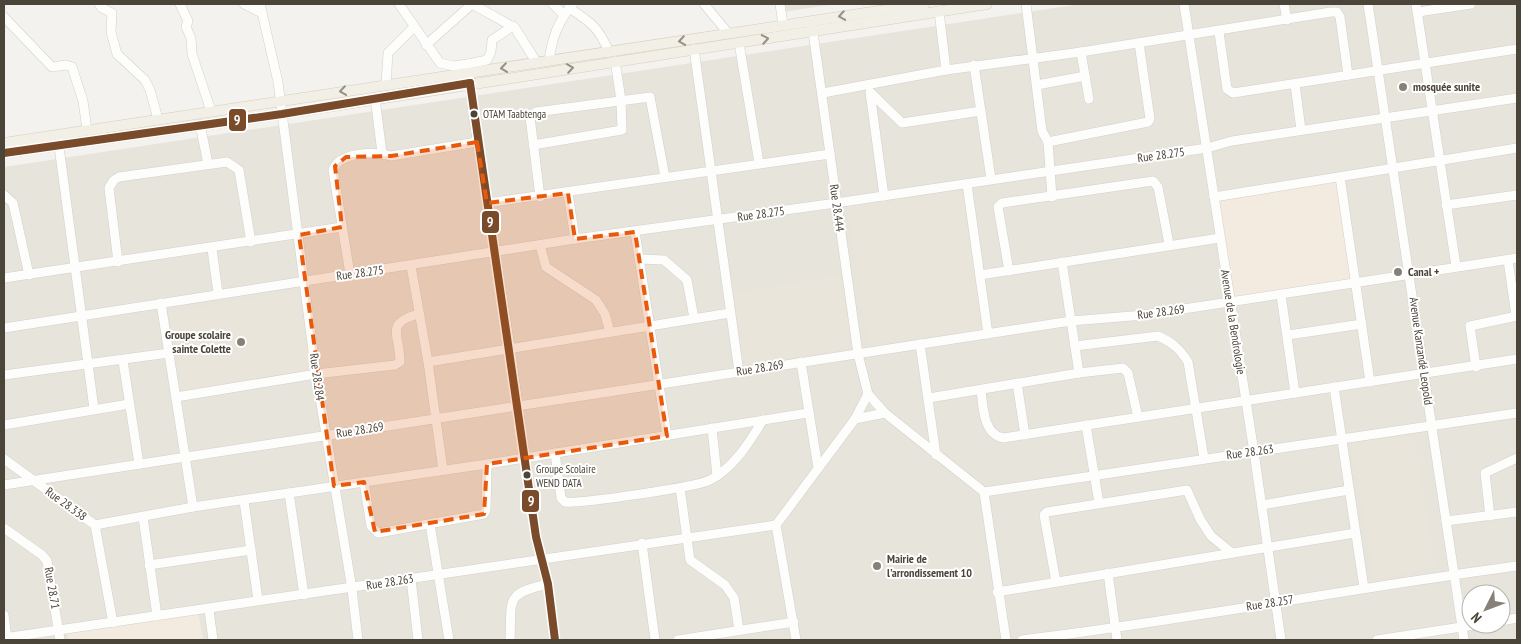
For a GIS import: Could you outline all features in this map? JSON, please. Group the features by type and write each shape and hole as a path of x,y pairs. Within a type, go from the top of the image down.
{"main road":[{"path":"4,142 158,120 281,99 728,34 900,5 925,4"},
{"path":"4,153 282,114 375,98 469,73 615,61 986,4"}],"street":[{"path":"180,4 188,21 186,27 191,38 192,54 211,111"},
{"path":"244,4 261,8"},
{"path":"399,4 440,63 469,73"},
{"path":"426,45 472,4 513,26 537,63"},
{"path":"553,4 569,9 591,21 601,33 610,52"},
{"path":"704,4 728,34"},
{"path":"780,4 783,25"},
{"path":"1026,4 1042,131 1048,142 1052,197"},
{"name":"Avenue de la Bendrologie","path":"1184,4 1229,303 1254,452 1281,640"},
{"path":"1284,4 1287,20"},
{"name":"Avenue Kanzandé Leopold","path":"1368,4 1380,71 1385,117 1461,620"},
{"path":"1456,266 1438,160 1417,8 1471,4"},
{"path":"103,5 112,13 111,32 117,54 145,80 150,90 158,120"},
{"name":"Rue 28.284","path":"261,8 281,99 316,374 352,588 358,640"},
{"path":"549,61 551,42 569,9"},
{"path":"939,11 946,70"},
{"path":"823,93 870,89 974,65 1082,52 1338,12 1348,75"},
{"path":"4,17 52,67 66,65 72,67 83,101 87,130"},
{"name":"Rue 28.444","path":"812,21 858,354 868,394"},
{"path":"469,73 487,60 491,52 492,40 513,26"},
{"path":"386,84 388,53 414,27"},
{"path":"1219,32 1227,90 1230,92 1295,84 1517,49"},
{"path":"739,43 759,163"},
{"path":"1048,142 1148,122 1150,119 1139,43"},
{"path":"694,49 739,372"},
{"path":"1082,52 1090,99"},
{"path":"533,145 620,132 623,128 615,61"},
{"path":"974,65 991,179"},
{"path":"469,73 477,142 541,558 548,584 555,640"},
{"path":"1036,86 1085,76"},
{"path":"1295,84 1301,130"},
{"path":"870,89 902,123 981,112"},
{"path":"870,89 884,196"},
{"path":"540,197 530,117 536,112 650,97 665,177"},
{"path":"375,98 382,153"},
{"name":"Rue 28.275","path":"4,328 218,293 411,266 540,244 635,232 1207,148 1232,141 1517,98"},
{"path":"200,124 208,164"},
{"path":"57,134 94,408"},
{"path":"350,274 333,170 335,166 346,157 382,153 391,156 477,142"},
{"path":"1214,197 1517,148"},
{"path":"487,203 568,194 665,177 830,154"},
{"path":"118,262 109,188 110,183 119,177 227,162 239,170 251,242"},
{"path":"1340,177 1370,382"},
{"path":"1009,271 998,207 1002,204 1157,182 1169,244"},
{"path":"966,184 988,334"},
{"path":"568,194 575,239"},
{"path":"4,195 13,202 29,274"},
{"path":"1446,205 1517,195"},
{"path":"4,278 342,227"},
{"path":"635,232 667,436"},
{"path":"980,276 1169,244 1220,238"},
{"path":"540,244 546,267 589,295 602,307 610,332"},
{"path":"212,248 218,293"},
{"path":"640,258 664,260 687,280 694,318"},
{"name":"Rue 28.269","path":"4,485 32,479 185,457 517,404 1071,321 1144,315 1281,296 1355,281 1517,258"},
{"path":"1476,367 1470,326 1516,316 1508,260"},
{"path":"1062,262 1079,373"},
{"path":"411,266 428,362 434,418 443,470"},
{"path":"1281,296 1295,393"},
{"path":"160,303 193,507"},
{"path":"428,362 510,347 651,327 730,313"},
{"path":"176,397 316,374 398,364 400,357 397,325 402,319 418,314"},
{"path":"1288,335 1362,324"},
{"path":"1075,346 1158,336 1170,341 1181,350 1188,362 1204,458"},
{"path":"920,344 936,455"},
{"path":"4,375 169,354"},
{"path":"981,390 986,425 995,434 1003,438 1196,407 1476,367 1517,359"},
{"path":"123,361 138,464"},
{"path":"800,362 818,468"},
{"path":"929,398 1079,373 1126,370 1138,417"},
{"path":"1017,383 1025,435"},
{"path":"1334,387 1364,588"},
{"path":"796,640 776,525 855,418 868,394 885,413 984,492 997,592 1006,640"},
{"path":"4,425 94,408 129,404"},
{"path":"855,418 885,413"},
{"name":"Rue 28.263","path":"984,492 1517,413"},
{"path":"95,525 193,507 244,501 808,414"},
{"path":"556,453 561,498 565,502 680,488 709,481 717,476 742,452 763,420"},
{"path":"1086,426 1099,503"},
{"path":"712,428 717,476"},
{"path":"1490,516 1485,473 1517,458"},
{"name":"Rue 28.338","path":"4,459 95,525 113,623"},
{"path":"364,482 371,526 375,532 430,524 484,514 486,510 487,464"},
{"path":"680,488 690,560 725,585 730,592 734,598 739,630"},
{"path":"1056,582 1044,515 1047,512 1099,503 1188,490 1200,519 1212,536 1232,553"},
{"path":"1262,505 1348,490"},
{"path":"289,493 304,594"},
{"path":"244,501 258,600"},
{"path":"1446,521 1517,512"},
{"path":"142,517 157,616"},
{"path":"430,524 449,640"},
{"name":"Rue 28.263","path":"6,639 60,636 113,623 209,610 258,600 411,580 541,558 776,525"},
{"name":"Rue 28.71","path":"4,528 42,555 47,561 60,636"},
{"path":"997,592 1355,533"},
{"path":"642,543 654,640"},
{"path":"149,566 251,550"},
{"name":"Rue 28.257","path":"1022,640 1115,629 1364,588 1517,566"},
{"path":"1108,573 1117,640"},
{"path":"411,580 418,640"},
{"path":"510,640 512,605 516,594 522,590 548,584"},
{"path":"209,610 213,640"},
{"path":"4,615 6,639"},
{"path":"678,640 794,622"},
{"path":"1377,640 1413,638 1461,627"}],"highlighted area":[{"path":"477,142 487,203 568,193 575,239 635,232 667,436 487,464 484,514 375,532 364,482 334,486 299,235 342,227 335,166 346,157 391,156"}],"shaded area":[{"path":"782,4 835,4 783,12"},
{"path":"1081,4 1517,4 1517,640 4,640 4,167"},
{"path":"1338,179 1353,279 1233,300 1219,198"},
{"path":"963,190 985,329 868,344 847,207"},
{"path":"841,275 852,347 744,365 732,294"},
{"name":"Groupe scolaire sainte Colette","path":"298,290 312,372 184,393 169,312"},
{"path":"1414,436 1435,567 1374,579 1351,444"},
{"path":"198,611 203,640 69,640 67,632"}],"transit line":[{"name":"9","path":"470,83 536,537 548,584 555,640"},
{"name":"9","path":"4,153 282,114 470,83"}],"place":[{"name":"mosquée sunite","path":"1403,87"},
{"name":"OTAM Taabtenga","path":"474,114"},
{"name":"Canal +","path":"1398,272"},
{"name":"Groupe scolaire sainte Colette","path":"241,342"},
{"name":"Groupe Scolaire WEND DATA","path":"527,475"},
{"name":"Mairie de l'arrondissement 10","path":"877,566"}]}
